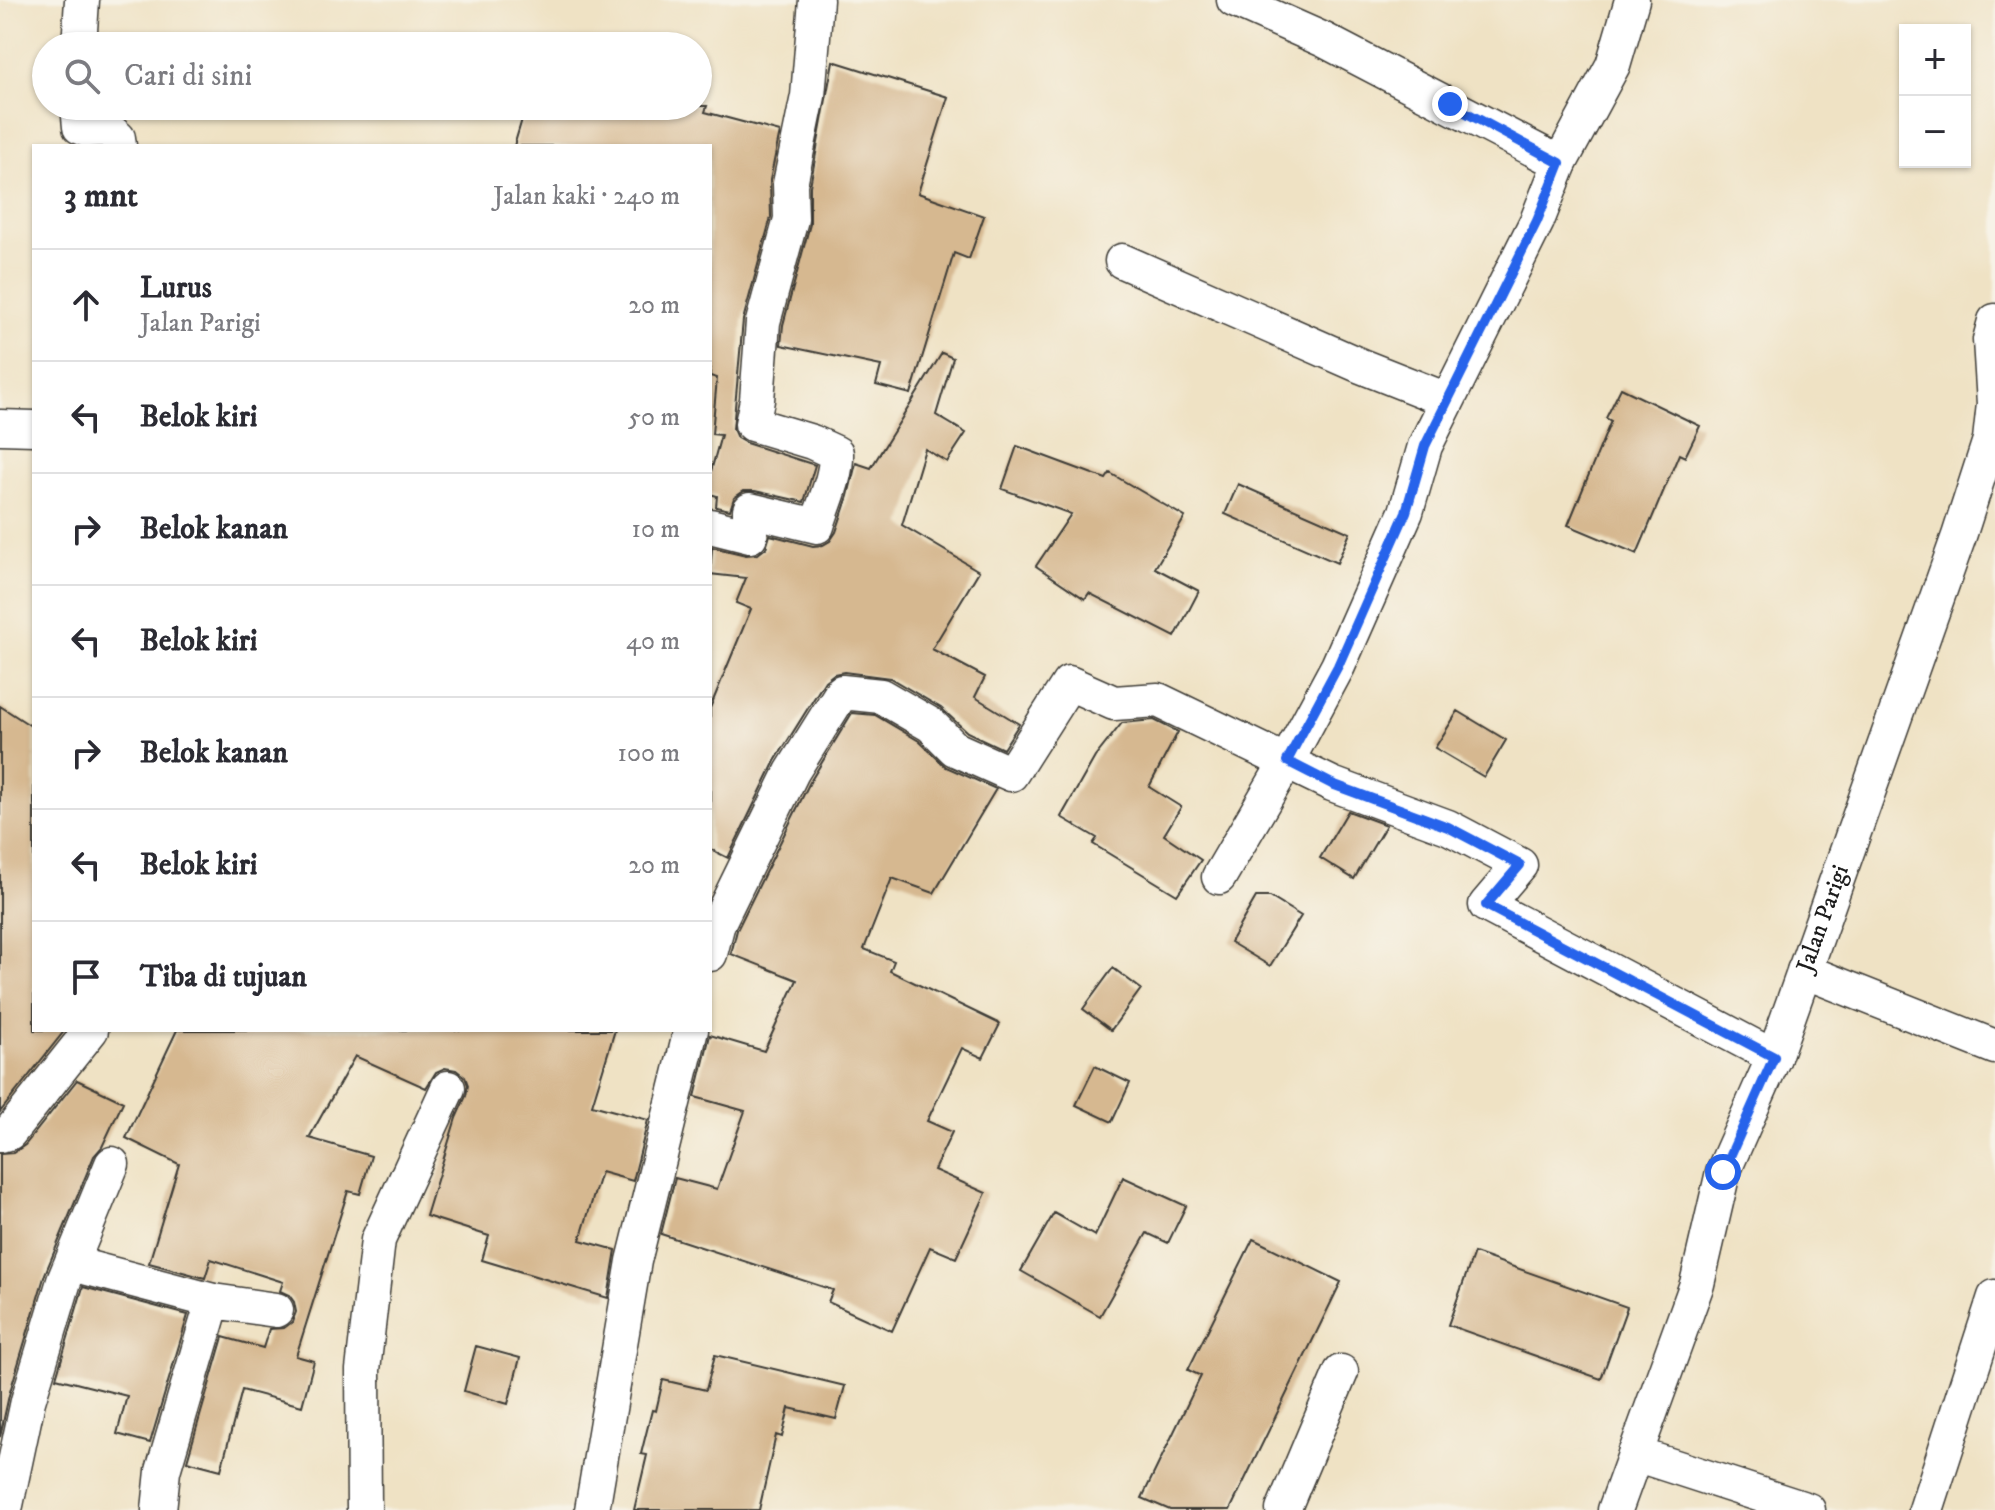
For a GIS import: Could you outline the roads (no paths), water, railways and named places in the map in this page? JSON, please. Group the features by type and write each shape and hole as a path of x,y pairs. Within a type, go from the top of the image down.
{"street":[{"path":"80,32 82,0"},
{"path":"712,526 750,536 750,510 817,526 828,487 837,469 836,453 812,442 752,424 763,322 791,219 790,184 808,96 816,0"},
{"path":"1234,0 1324,40 1560,163"},
{"path":"1219,877 1338,666 1406,512 1425,446 1537,221 1560,163 1613,65 1632,0"},
{"path":"79,120 80,127 87,130 108,129 118,138 119,144"},
{"path":"1122,261 1361,366 1447,400"},
{"name":"Jalan Parigi","path":"1615,1510 1697,1284 1723,1172 1774,1057 1954,551 1990,440 1994,404 1993,334"},
{"path":"0,427 32,428"},
{"path":"712,946 718,923 792,772 842,692 881,696 931,725 955,749 1011,774 1069,683 1114,703 1158,700 1332,784 1448,827 1520,865 1486,905 1774,1057"},
{"path":"1804,971 1995,1047"},
{"path":"0,1135 9,1133 89,1032"},
{"path":"592,1510 634,1261 691,1032"},
{"path":"364,1510 363,1370 378,1240 448,1088"},
{"path":"10,1507 28,1401 64,1281 112,1164"},
{"path":"73,1264 213,1301 276,1310"},
{"path":"1926,1510 1995,1297"},
{"path":"159,1510 163,1471 213,1301"},
{"path":"1283,1510 1341,1372"},
{"path":"1635,1454 1808,1510"}]}
